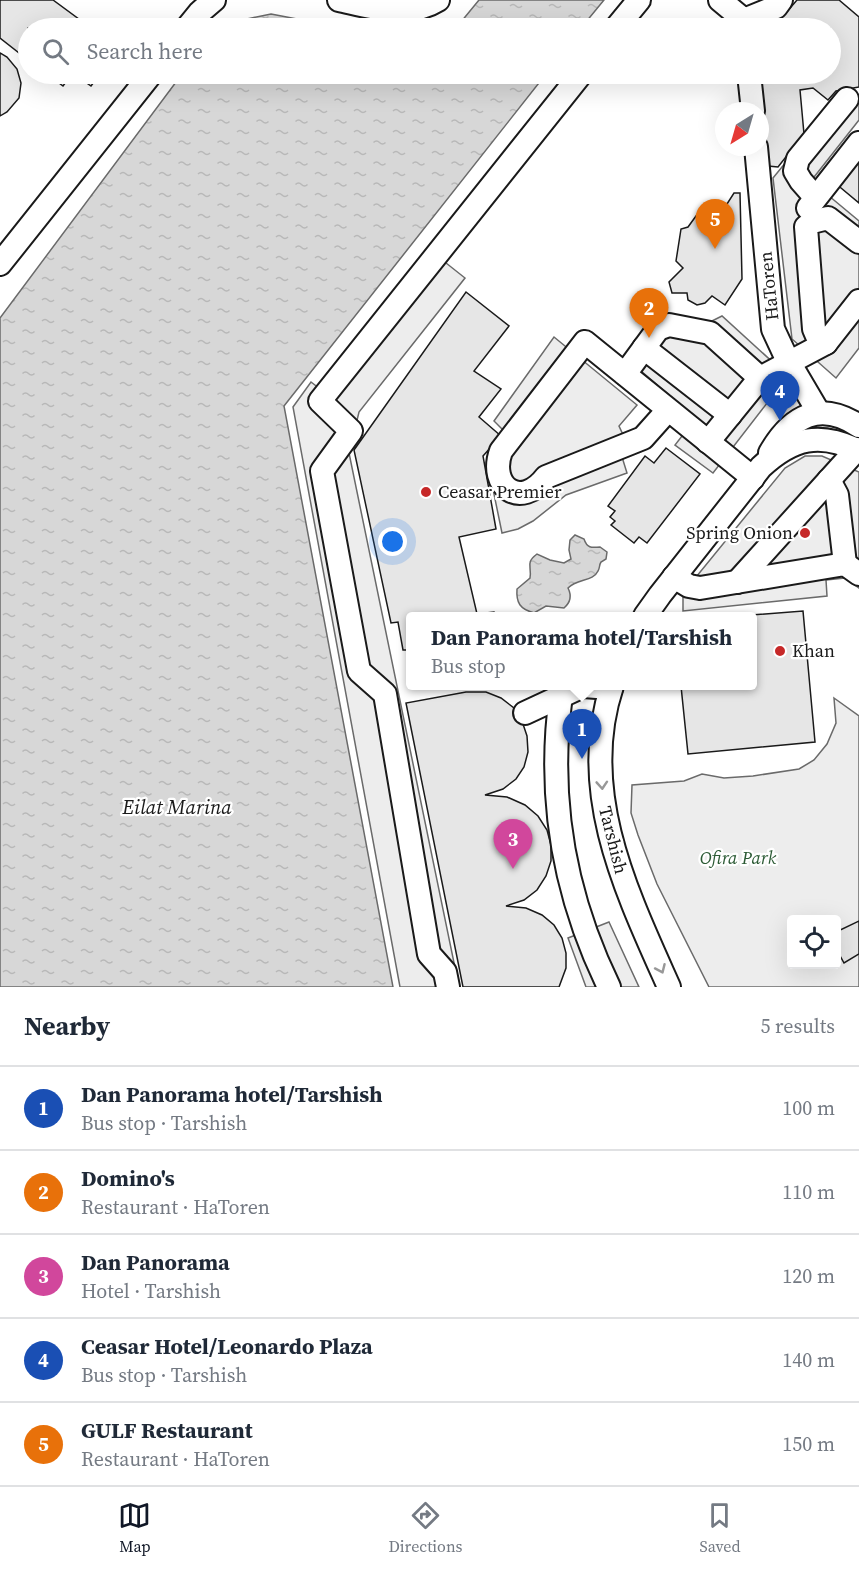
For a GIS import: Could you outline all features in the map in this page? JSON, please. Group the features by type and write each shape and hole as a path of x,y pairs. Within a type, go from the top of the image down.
{"street":[{"path":"195,18 214,0"},
{"path":"339,0 389,10 417,9 438,0"},
{"path":"624,18 639,0"},
{"path":"720,0 743,16 776,7 781,0"},
{"path":"0,264 143,84"},
{"path":"448,987 445,972 429,954 385,694 359,671 322,471 351,431 320,401 573,84"},
{"path":"750,84 752,102"},
{"path":"815,197 795,171 798,159 847,99"},
{"path":"826,342 817,336 814,329 806,227 808,207 859,143"},
{"name":"HaToren","path":"757,156 771,319 777,339 789,363 819,413"},
{"path":"806,227 812,222 828,218 859,242"},
{"path":"708,442 760,378 826,342 859,301"},
{"path":"625,374 658,329 669,325 710,333 760,378"},
{"path":"668,410 643,438 546,477 532,492 516,493 503,484 497,469 501,451 585,342 708,442 757,473"},
{"path":"645,348 730,415"},
{"path":"648,612 757,473 776,441 789,426 804,416 819,413 835,414 859,426"},
{"path":"737,582 858,450 830,440 802,441 788,446 757,473"},
{"path":"674,577 689,586 700,588 852,569 837,495 829,480"},
{"path":"525,713 573,690"},
{"name":"Tarshish","path":"611,690 603,724 601,757 606,819 622,878 669,987"},
{"path":"561,695 555,764 562,845 578,909 609,987"}],"shaded area":[{"path":"844,91 859,103 859,120 811,181 859,221 859,348 836,378 792,339 773,178"},
{"path":"441,259 465,278 359,412 349,453 459,987 400,987 293,407 311,382 333,399"},
{"path":"662,314 700,324 722,316 788,376 713,473 675,445 696,418 627,359"},
{"path":"554,337 637,405 619,426 632,454 622,457 627,473 566,495 533,521 518,529 502,533 487,460 507,434 494,421"},
{"path":"805,456 822,456 859,472 859,588 845,578 826,580 827,596 683,611 683,593 785,468"},
{"name":"Ofira Park","path":"834,698 859,716 859,987 709,987 657,884 638,835 631,813 632,785 684,781 702,774 724,778 799,769 814,760 827,744 836,723"},
{"path":"609,922 639,987 586,987 568,938"}],"water":[{"path":"479,0 604,0 589,18 464,18"},
{"path":"271,14 292,18 252,18"},
{"name":"Eilat Marina","path":"175,84 538,84 284,406 393,987 0,987 0,318"},
{"path":"575,535 584,539 590,547 600,547 607,552 606,559 601,562 596,574 568,588 570,599 564,608 546,606 536,612 525,610 518,602 517,589 530,578 531,560 537,554 564,563 571,559 570,540"}],"building":[{"path":"0,0 53,0 77,18 18,18 18,52 0,38"},
{"path":"797,0 839,0 859,17 859,87 836,91 828,100 813,88 800,90 804,134 778,167 768,166 769,102 762,102 760,84 841,84 841,18 782,18"},
{"path":"0,53 7,57 17,69 18,84 21,84 19,98 7,112 0,116"},
{"path":"859,154 859,203 835,183"},
{"path":"734,193 740,193 742,279 725,305 712,296 705,303 697,305 688,300 687,293 672,293 669,282 683,268 676,261 681,229 688,227 704,205 727,204"},
{"name":"Ceasar Premier","path":"466,292 509,326 474,371 501,389 479,417 501,436 483,456 496,529 459,537 477,612 406,612 406,650 403,650 398,622 391,623 354,450"},
{"path":"666,448 700,474 647,543 639,537 634,543 611,525 615,521 610,517 615,511 608,506 645,456 654,463"},
{"name":"Khan","path":"803,611 815,742 688,754 681,690 757,690 757,615"},
{"path":"466,692 486,692 501,698 514,708 527,736 528,752 524,767 516,779 503,789 485,795 507,797 525,805 538,816 547,830 551,845 551,861 546,876 537,890 524,900 506,906 526,908 542,915 554,925 562,938 566,953 566,968 559,987 463,987 406,703"},
{"path":"859,921 859,954 844,963 841,958 841,930"}],"place":[{"name":"GULF Restaurant","path":"715,249"},
{"name":"Domino's","path":"649,338"},
{"name":"Ceasar Hotel/Leonardo Plaza","path":"780,421"},
{"name":"Ceasar Premier","path":"426,492"},
{"name":"Spring Onion","path":"805,533"},
{"name":"Khan","path":"780,651"},
{"name":"Dan Panorama hotel/Tarshish","path":"582,759"},
{"name":"Dan Panorama","path":"513,869"}]}
